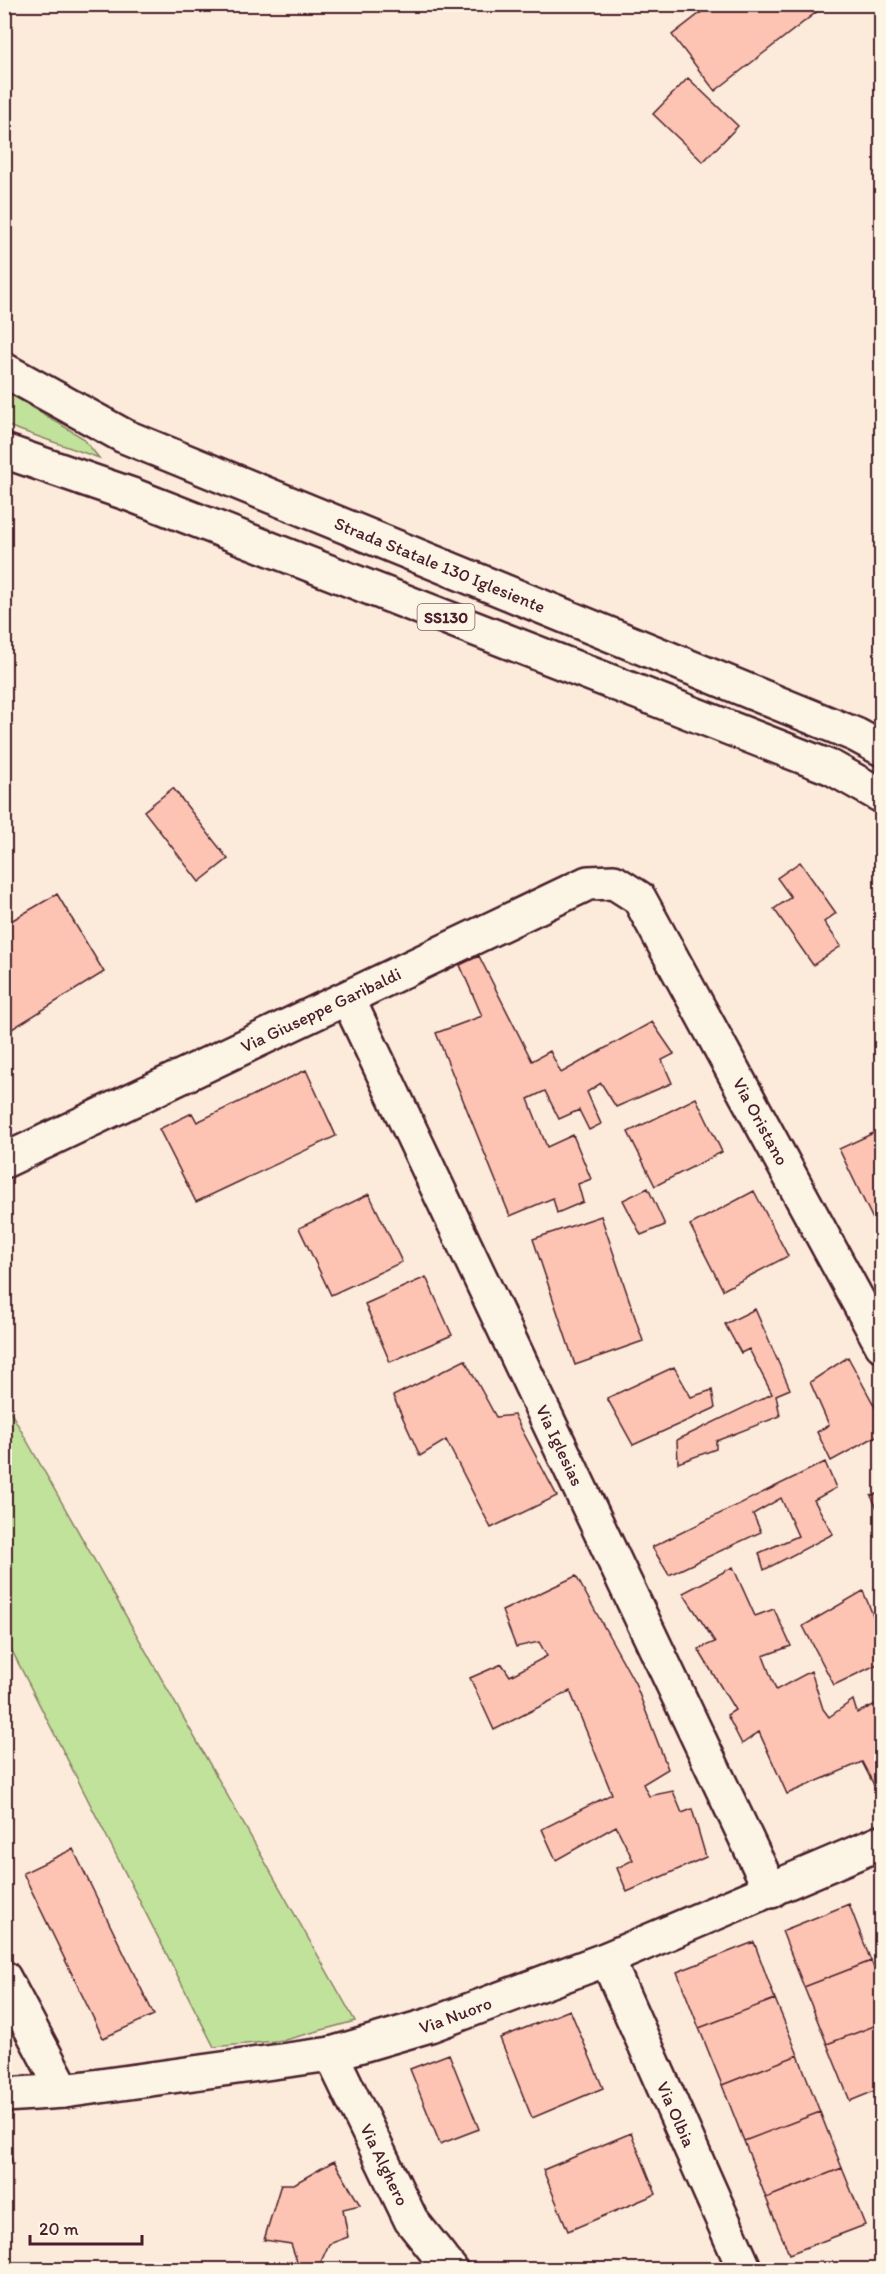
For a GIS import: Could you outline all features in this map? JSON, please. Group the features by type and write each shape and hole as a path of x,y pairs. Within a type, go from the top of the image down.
{"street":[{"name":"Strada Statale 130 Iglesiente","path":"4,370 124,436 856,735 882,749"},
{"name":"SS130","path":"4,452 132,495 832,768 882,796"},
{"name":"Via Giuseppe Garibaldi","path":"4,1161 588,883 614,882 639,898"},
{"name":"Via Oristano","path":"639,898 882,1345"},
{"name":"Via Iglesias","path":"348,999 771,1891"},
{"name":"Via Nuoro","path":"4,2095 64,2091 331,2054 430,2025 607,1959 882,1842"},
{"name":"Via Olbia","path":"607,1959 745,2270"},
{"path":"4,1978 64,2091"},
{"name":"Via Alghero","path":"331,2054 411,2220 451,2270"}],"green space":[{"path":"4,390 83,438 99,458 5,425"},
{"path":"5,1402 355,2021 285,2040 214,2047 5,1637"}],"building":[{"path":"712,4 815,4 819,10 715,91 672,35"},
{"path":"688,78 738,126 703,162 653,114"},
{"path":"173,788 228,859 199,882 144,811"},
{"path":"800,862 836,913 824,922 841,946 813,965 774,909 791,897 777,878"},
{"path":"57,894 104,972 12,1029 4,1016 4,943 7,942 4,925"},
{"path":"479,956 532,1061 550,1051 561,1073 652,1022 674,1054 662,1060 672,1083 616,1107 601,1083 587,1092 601,1124 589,1130 579,1110 559,1119 545,1091 528,1099 547,1147 573,1135 591,1179 578,1184 583,1202 557,1213 553,1198 510,1216 436,1033 482,1016 460,965"},
{"path":"306,1070 336,1136 196,1202 159,1129 192,1113 197,1122"},
{"path":"696,1098 722,1152 655,1186 628,1132"},
{"path":"882,1129 882,1238 839,1149"},
{"path":"648,1188 665,1225 641,1235 623,1200"},
{"path":"754,1191 788,1256 723,1290 690,1225"},
{"path":"369,1194 402,1262 331,1295 299,1228"},
{"path":"601,1216 643,1341 575,1365 533,1239"},
{"path":"426,1277 452,1335 390,1362 365,1304"},
{"path":"755,1309 790,1389 776,1395 780,1416 716,1441 716,1449 678,1463 677,1440 772,1394 749,1349 741,1353 725,1324"},
{"path":"848,1357 882,1420 882,1433 831,1461 817,1432 829,1425 810,1382"},
{"path":"465,1360 496,1417 514,1415 557,1496 491,1528 446,1440 420,1456 393,1396"},
{"path":"674,1367 691,1397 712,1390 715,1408 633,1445 607,1398"},
{"path":"825,1462 836,1488 814,1500 833,1534 764,1570 759,1553 798,1536 781,1498 753,1514 761,1532 669,1575 652,1547"},
{"path":"882,1492 882,1518 871,1496"},
{"path":"733,1567 755,1616 774,1609 791,1646 763,1656 776,1690 811,1671 823,1709 829,1717 853,1700 857,1713 882,1701 882,1782 874,1785 862,1762 787,1794 759,1732 742,1744 727,1715 735,1710 698,1649 715,1642 683,1593"},
{"path":"576,1576 635,1683 668,1769 643,1784 649,1796 673,1791 682,1813 692,1809 706,1857 627,1892 617,1868 633,1860 616,1826 556,1860 542,1829 612,1794 570,1691 494,1730 470,1678 502,1664 510,1676 547,1656 539,1642 516,1647 502,1611"},
{"path":"863,1591 875,1620 882,1616 882,1662 834,1685 803,1626"},
{"path":"73,1849 154,2015 103,2038 23,1873"},
{"path":"849,1904 871,1961 804,1987 782,1931"},
{"path":"754,1942 775,1999 699,2028 677,1972"},
{"path":"871,1961 882,1986 882,2023 827,2044 804,1987"},
{"path":"775,1999 798,2055 722,2085 699,2028"},
{"path":"570,2010 603,2088 532,2118 500,2038"},
{"path":"882,2023 882,2088 850,2101 827,2044"},
{"path":"449,2054 479,2129 440,2144 410,2069"},
{"path":"798,2055 820,2112 744,2141 722,2085"},
{"path":"820,2112 842,2168 766,2198 744,2141"},
{"path":"631,2133 656,2194 568,2231 543,2170"},
{"path":"4,2138 6,2138 13,2164 4,2165"},
{"path":"334,2161 360,2205 343,2209 348,2237 329,2244 319,2266 300,2270 291,2244 264,2240 281,2184 294,2184"},
{"path":"842,2168 865,2225 789,2254 766,2198"}]}
